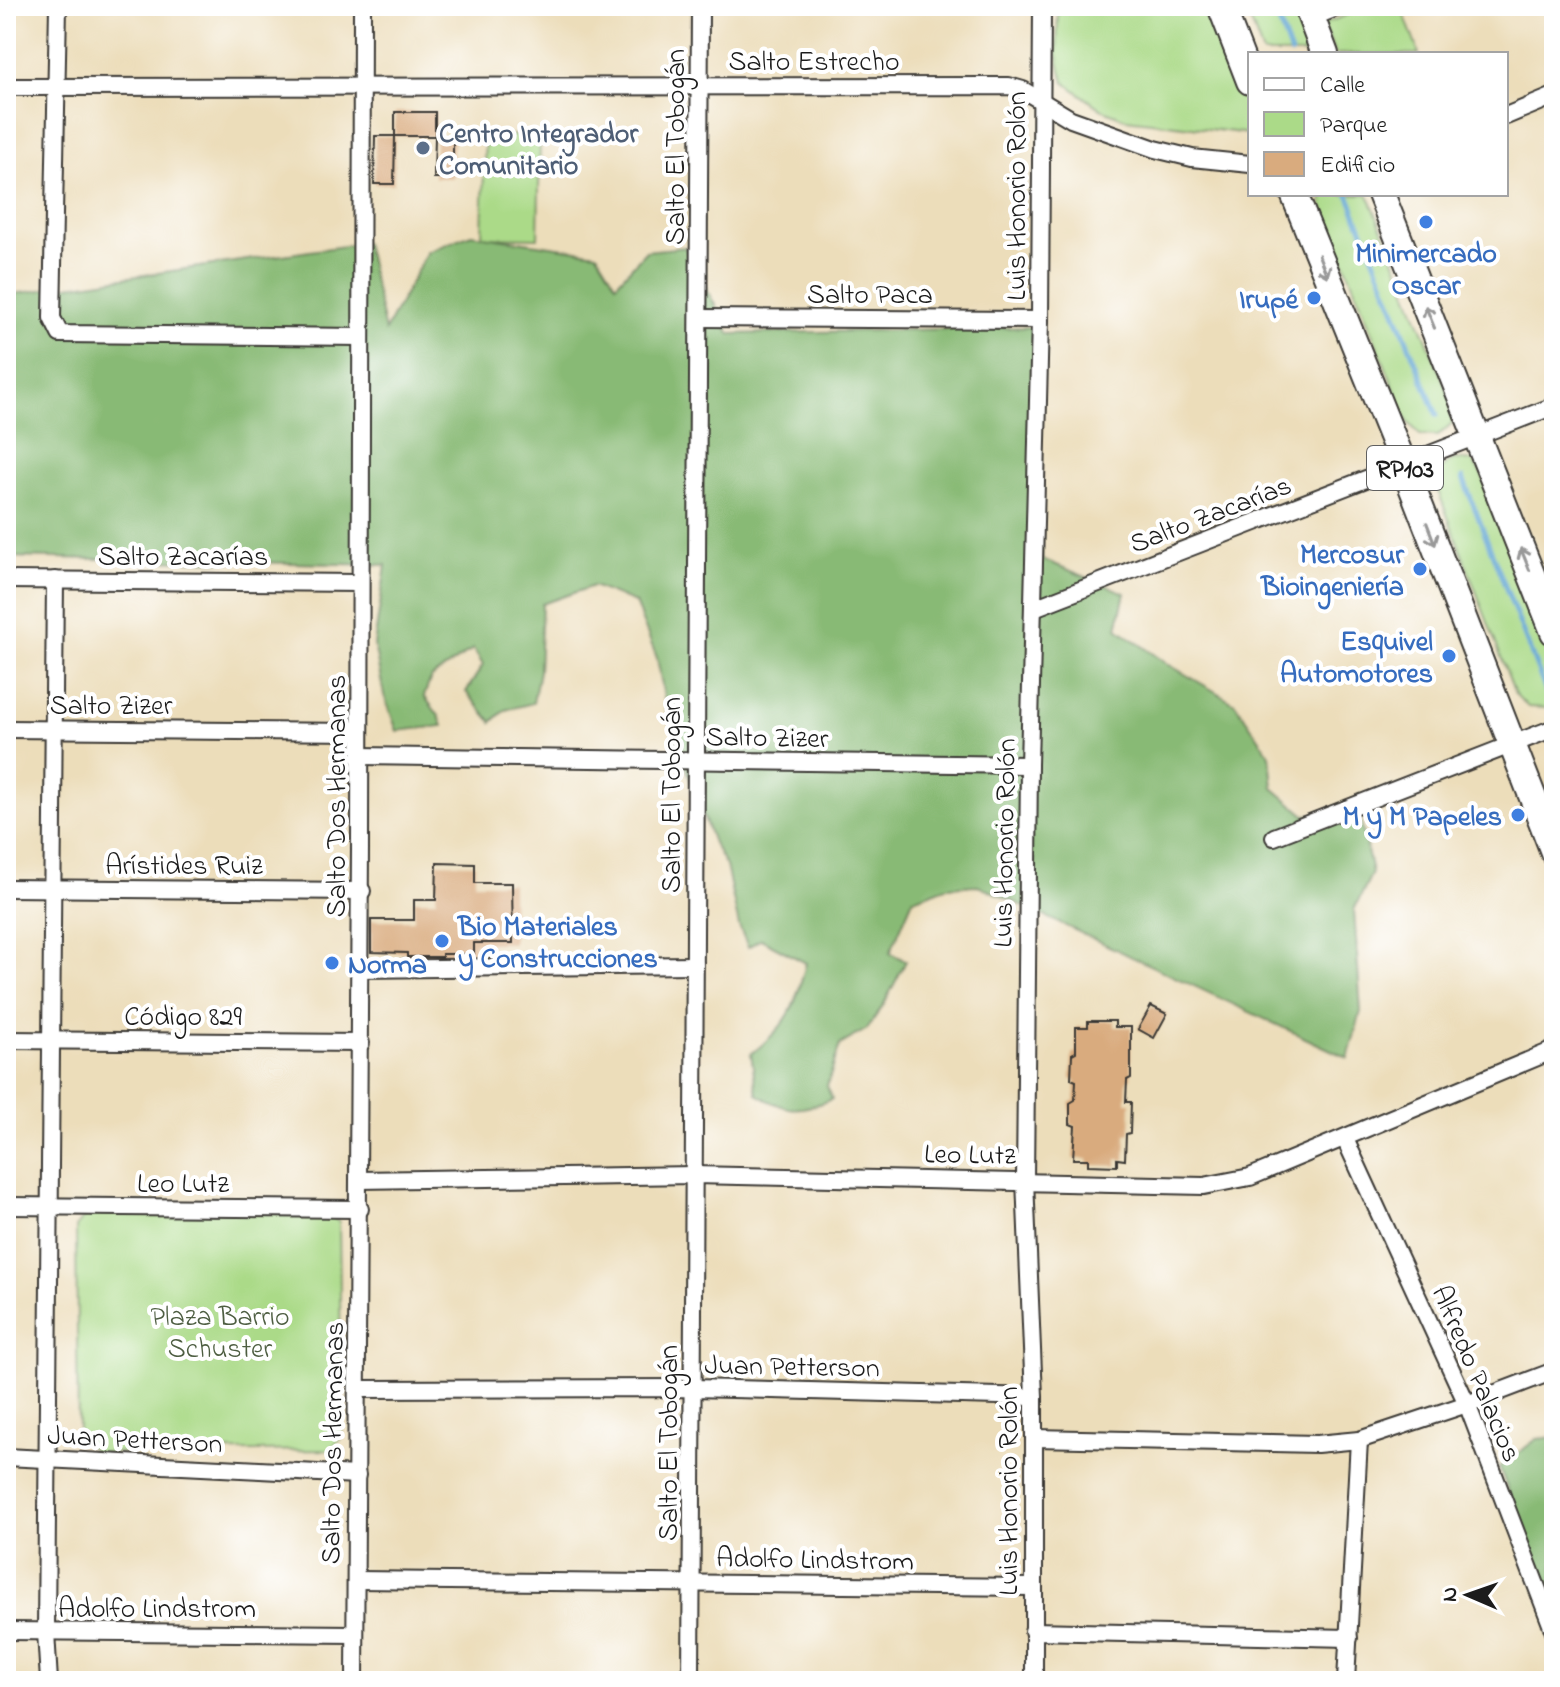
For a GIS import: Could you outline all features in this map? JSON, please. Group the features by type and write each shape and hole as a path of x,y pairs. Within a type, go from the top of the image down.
{"main road":[{"path":"1221,6 1248,76"},
{"path":"1309,12 1324,52"},
{"name":"RP103","path":"1295,196 1554,852"},
{"name":"RP103","path":"1382,196 1554,632"}],"street":[{"path":"58,6 52,318 60,334 361,337"},
{"name":"Salto Dos Hermanas","path":"355,1681 362,891 362,6"},
{"name":"Salto El Tobogán","path":"691,1681 700,6"},
{"name":"Luis Honorio Rolón","path":"1034,1681 1034,1397 1025,1180 1029,765 1040,320 1042,6"},
{"path":"1309,12 1341,6"},
{"name":"Salto Estrecho","path":"6,87 1009,86 1023,90 1071,119 1155,149 1192,158 1248,164"},
{"path":"1508,115 1554,96"},
{"name":"Salto Paca","path":"699,318 1040,320"},
{"name":"Salto Zacarías","path":"1034,608 1554,406"},
{"name":"Salto Zacarías","path":"6,580 360,583"},
{"path":"49,1681 46,1632 55,580"},
{"path":"1274,837 1554,728"},
{"name":"Salto Zizer","path":"6,729 360,732"},
{"name":"Salto Zizer","path":"360,756 1029,765"},
{"name":"Arístides Ruiz","path":"6,888 362,891"},
{"path":"361,969 695,965"},
{"name":"Código 829","path":"6,1040 361,1043"},
{"name":"Leo Lutz","path":"359,1180 694,1175 1204,1186 1250,1177 1554,1050"},
{"name":"Alfredo Palacios","path":"1345,1139 1467,1404 1554,1632"},
{"name":"Leo Lutz","path":"6,1206 360,1209"},
{"path":"1034,1438 1317,1444 1359,1440 1554,1371"},
{"name":"Juan Petterson","path":"358,1389 693,1388 1034,1397"},
{"path":"1346,1681 1359,1440"},
{"name":"Juan Petterson","path":"6,1457 357,1475"},
{"name":"Adolfo Lindstrom","path":"356,1580 1033,1587"},
{"name":"Adolfo Lindstrom","path":"6,1631 355,1634"},
{"path":"1033,1631 1349,1638"}],"green space":[{"path":"1058,6 1209,6 1248,106 1248,134 1126,119 1101,109 1064,82 1057,54"},
{"path":"1245,6 1296,6 1314,52 1262,52"},
{"path":"1371,6 1401,6 1418,52 1334,52 1323,24"},
{"path":"485,135 540,136 538,238 482,237"},
{"path":"1323,196 1369,196 1453,405 1452,423 1438,436 1420,435 1407,421 1322,205"},
{"path":"471,234 597,253 616,284 646,251 685,247 730,334 1038,327 1042,559 1125,593 1117,628 1166,663 1235,703 1270,755 1273,788 1305,815 1359,814 1372,873 1354,910 1361,1012 1348,1058 978,885 947,887 913,899 890,953 906,961 867,1029 840,1045 827,1086 832,1099 810,1107 785,1107 757,1094 751,1054 774,1034 789,1014 806,963 761,939 748,947 739,926 726,866 713,843 667,714 657,658 635,603 593,586 542,604 539,671 533,703 505,710 492,722 466,692 483,665 473,649 431,678 424,696 443,726 397,731 384,695 374,645 386,565 6,557 6,295 365,243 385,331 427,252"},
{"path":"1454,459 1472,461 1482,475 1554,660 1554,701 1546,708 1528,707 1515,694 1437,488 1439,470"},
{"name":"Plaza Barrio Schuster","path":"322,1211 339,1222 342,1437 330,1450 95,1453 78,1432 76,1227 88,1212"},
{"path":"1554,1437 1554,1607 1499,1467 1537,1439"}],"building":[{"path":"395,112 435,112 435,136 395,136"},
{"path":"375,136 395,136 394,184 374,184"},
{"path":"435,136 453,137 453,178 434,178"},
{"path":"437,863 475,864 475,883 512,883 513,943 474,943 474,954 442,954 442,957 407,957 407,953 371,952 371,920 414,920 414,900 436,900"},
{"path":"1151,1006 1167,1014 1154,1038 1138,1029"},
{"path":"1088,1021 1115,1021 1115,1027 1131,1027 1131,1078 1127,1080 1126,1102 1131,1102 1130,1133 1126,1134 1125,1160 1117,1159 1117,1166 1088,1165 1088,1159 1073,1159 1075,1126 1070,1124 1070,1103 1075,1100 1076,1081 1071,1079 1072,1054 1076,1052 1076,1027 1088,1027"}],"waterway":[{"path":"1273,6 1290,52"},
{"path":"1349,196 1437,415"},
{"path":"1463,478 1547,694"}],"place":[{"name":"Centro Integrador Comunitario","path":"423,148"},
{"name":"Minimercado Oscar","path":"1426,222"},
{"name":"Irupé","path":"1314,298"},
{"name":"Mercosur Bioingeniería","path":"1420,569"},
{"name":"Esquivel Automotores","path":"1449,656"},
{"name":"M y M Papeles","path":"1518,815"},
{"name":"Bio Materiales y Construcciones","path":"442,941"},
{"name":"Norma","path":"332,963"}]}
